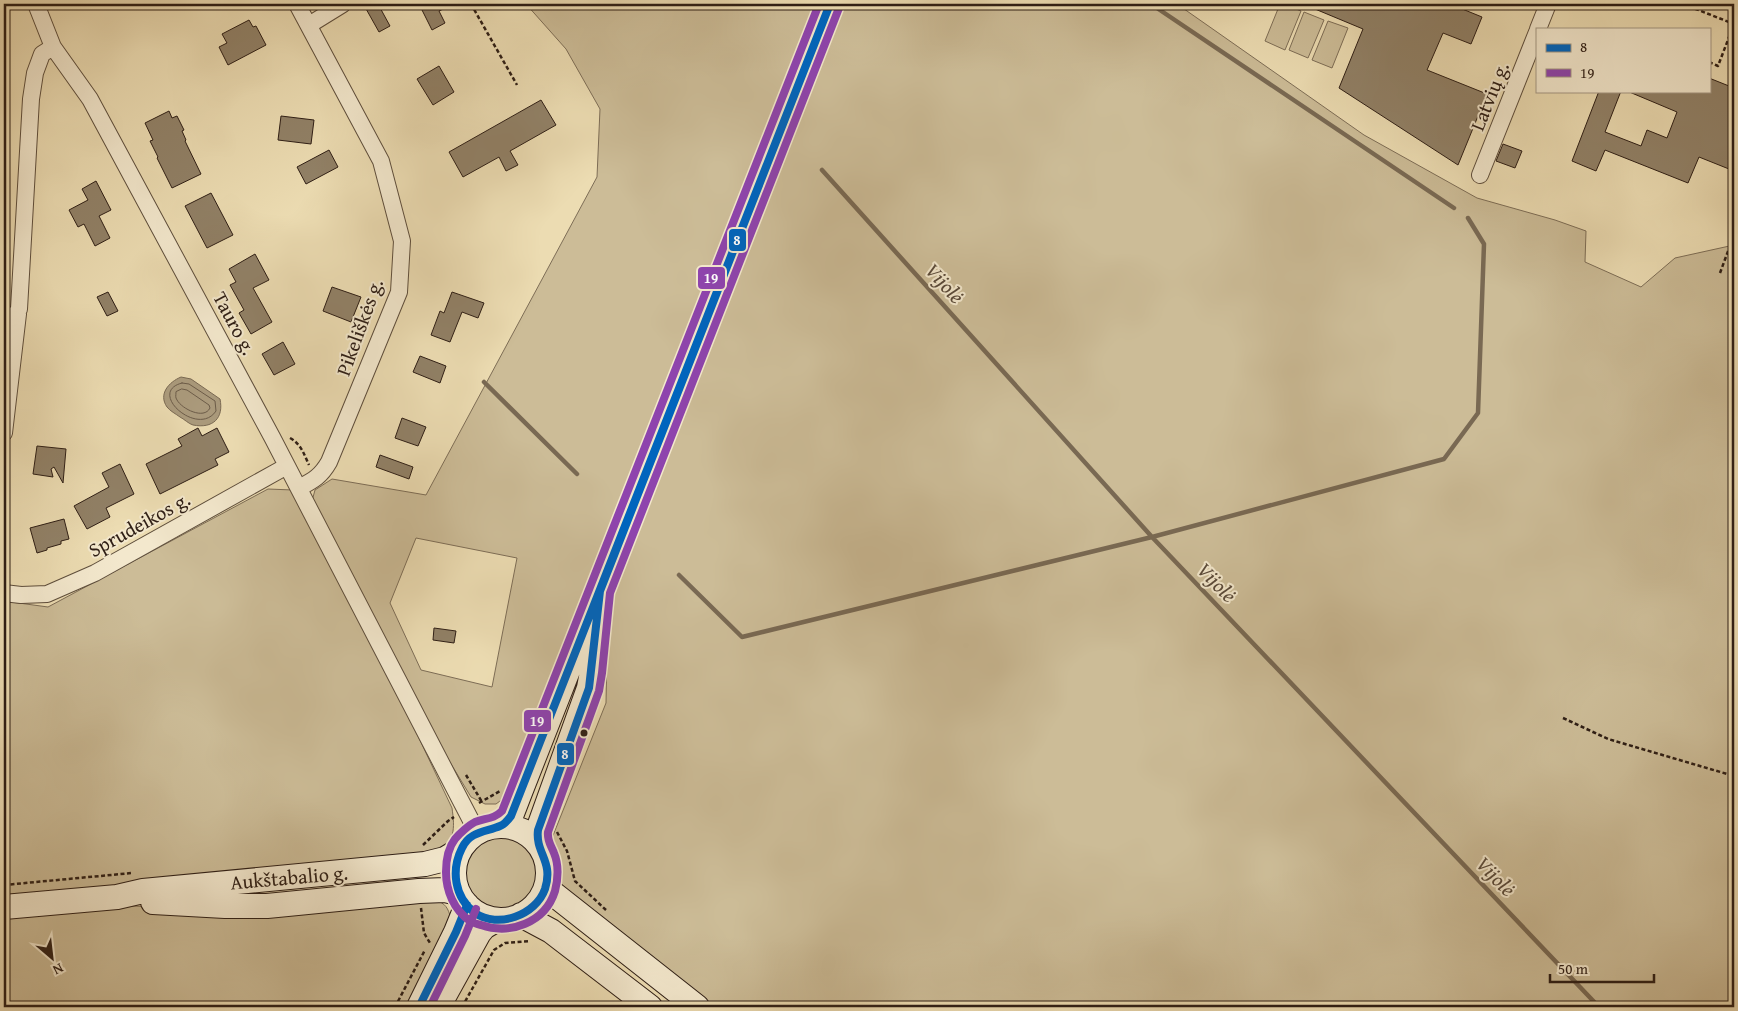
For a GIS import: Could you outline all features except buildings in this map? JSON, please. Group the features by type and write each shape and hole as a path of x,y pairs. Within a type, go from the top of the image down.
{"main road":[{"path":"502,826 510,816 521,790 830,4"},
{"path":"547,837 528,834 516,828 502,826 494,826 477,832 467,840 460,850 455,864 454,879 463,899 484,918 507,919 532,909 546,888 548,872 545,857 547,837 539,827 589,688 600,591"},
{"name":"Aukštabalio g.","path":"4,907 117,897 142,891 426,864 445,859 460,850"},
{"path":"546,888 697,1007"},
{"name":"Aukštabalio g.","path":"117,897 144,901 225,906 267,906 445,890 463,899"},
{"path":"419,1007 456,932 463,899"},
{"path":"521,915 551,932 650,1007"},
{"path":"438,1007 479,933 484,927 496,920"}],"street":[{"name":"Tauro g.","path":"36,4 53,46 90,99 299,488 477,832"},
{"name":"Pikeliškės g.","path":"296,4 381,161 402,241 399,292 329,462 323,473 299,488"},
{"path":"308,25 343,4"},
{"name":"Latvių g.","path":"1538,28 1548,4"},
{"name":"Latvių g.","path":"1480,175 1536,33"},
{"path":"4,433 18,309 31,99 35,73 42,54 53,46"},
{"path":"4,332 18,309"},
{"name":"Sprudeikos g.","path":"4,593 20,595 47,594 87,576 287,466"}],"path":[{"path":"471,4 516,85"},
{"path":"1683,4 1734,24 1718,66 1710,64"},
{"path":"1720,273 1734,235"},
{"path":"1563,718 1608,739 1734,776"},
{"path":"547,837 567,851 575,881 591,895"},
{"path":"395,1007 429,942 424,933"},
{"path":"462,1007 494,950 504,943 532,941"}],"shaded area":[{"path":"526,4 820,4 512,792 496,804 485,804 471,797 425,721 312,501 315,490 332,479 426,495 597,177 600,109 566,49","holes":["416,538 517,558 492,687 421,670 390,603"]},
{"path":"842,4 1177,4 1364,135 1477,198 1555,220 1586,231 1585,262 1641,287 1675,258 1734,245 1734,1007 705,1007 561,885 558,859 552,838 606,703 608,601"},
{"path":"1280,4 1301,11 1285,50 1265,41"},
{"path":"1304,12 1324,20 1308,58 1289,50"},
{"path":"1328,21 1348,28 1332,68 1312,60"},
{"path":"268,489 293,490 401,700 452,808 453,828 447,844 437,854 4,897 4,601 48,607"},
{"path":"502,835 516,838 529,846 537,859 540,873 537,887 529,900 516,908 502,911 488,908 475,900 467,887 464,873 467,859 475,846 488,838"},
{"path":"434,900 446,906 451,919 410,1007 4,1007 4,916 133,906 267,913"}],"water":[{"path":"181,377 191,379 220,399 220,412 216,421 206,425 193,425 167,407 164,393 172,382"}],"waterway":[{"path":"1151,4 1454,208"},
{"name":"Vijolė","path":"822,170 1152,537 1599,1007"},
{"path":"679,575 742,637 1152,537 1444,459 1478,413 1484,244 1468,218"},
{"path":"484,382 577,474"}],"transit line":[{"name":"19","path":"819,4 502,811 493,817 470,825 455,839 449,850 446,872 449,893 455,906 464,917 474,923 492,928 515,927 525,924 543,911 555,891 557,877 556,858 548,832 599,691 610,593 839,8"},
{"name":"8","path":"830,4 600,591 589,688 538,830 539,845 547,871 545,889 534,906 515,917 494,920 484,918 468,907 456,883 456,865 462,848 469,838 501,825 511,816 830,4"},
{"name":"8","path":"419,1007 456,932 467,905"},
{"name":"19","path":"430,1007 465,936 476,909"}]}
